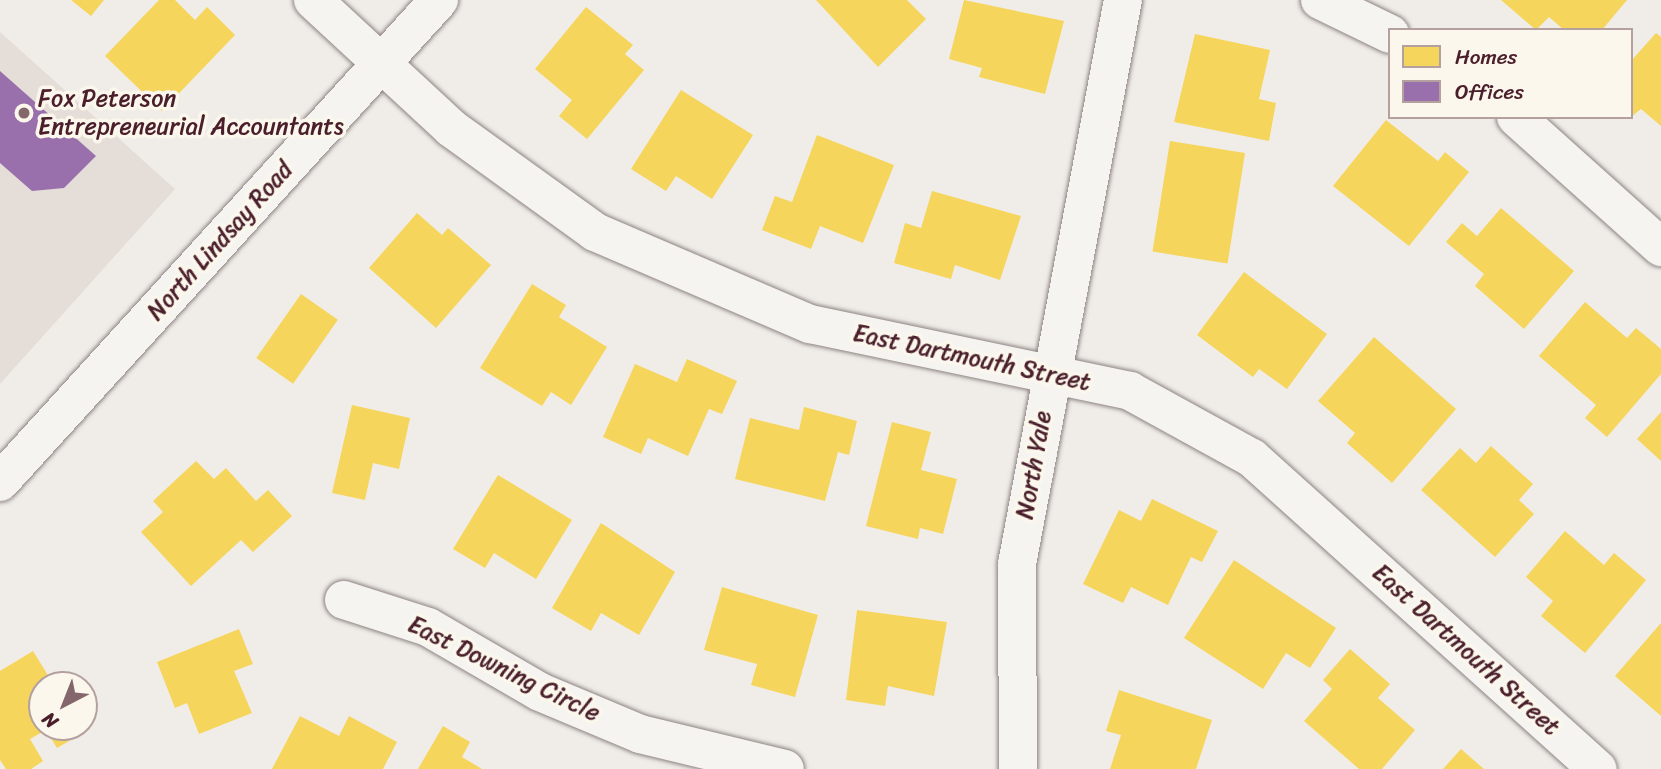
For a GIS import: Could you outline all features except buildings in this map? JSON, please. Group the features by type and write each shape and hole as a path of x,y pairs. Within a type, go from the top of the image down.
{"street":[{"name":"East Dartmouth Street","path":"313,0 383,62 451,128 595,232 810,324 1130,391 1252,458 1598,769"},
{"name":"North Lindsay Road","path":"0,482 439,0"},
{"name":"North Yale","path":"1018,769 1017,564 1049,375 1123,0"},
{"path":"1321,0 1388,33"},
{"path":"1518,119 1661,247"},
{"name":"East Downing Circle","path":"344,600 428,626 540,692 640,734 785,769"}],"shaded area":[{"path":"0,32 175,189 0,384"}],"place":[{"name":"Fox Peterson Entrepreneurial Accountants","path":"24,113"}]}
